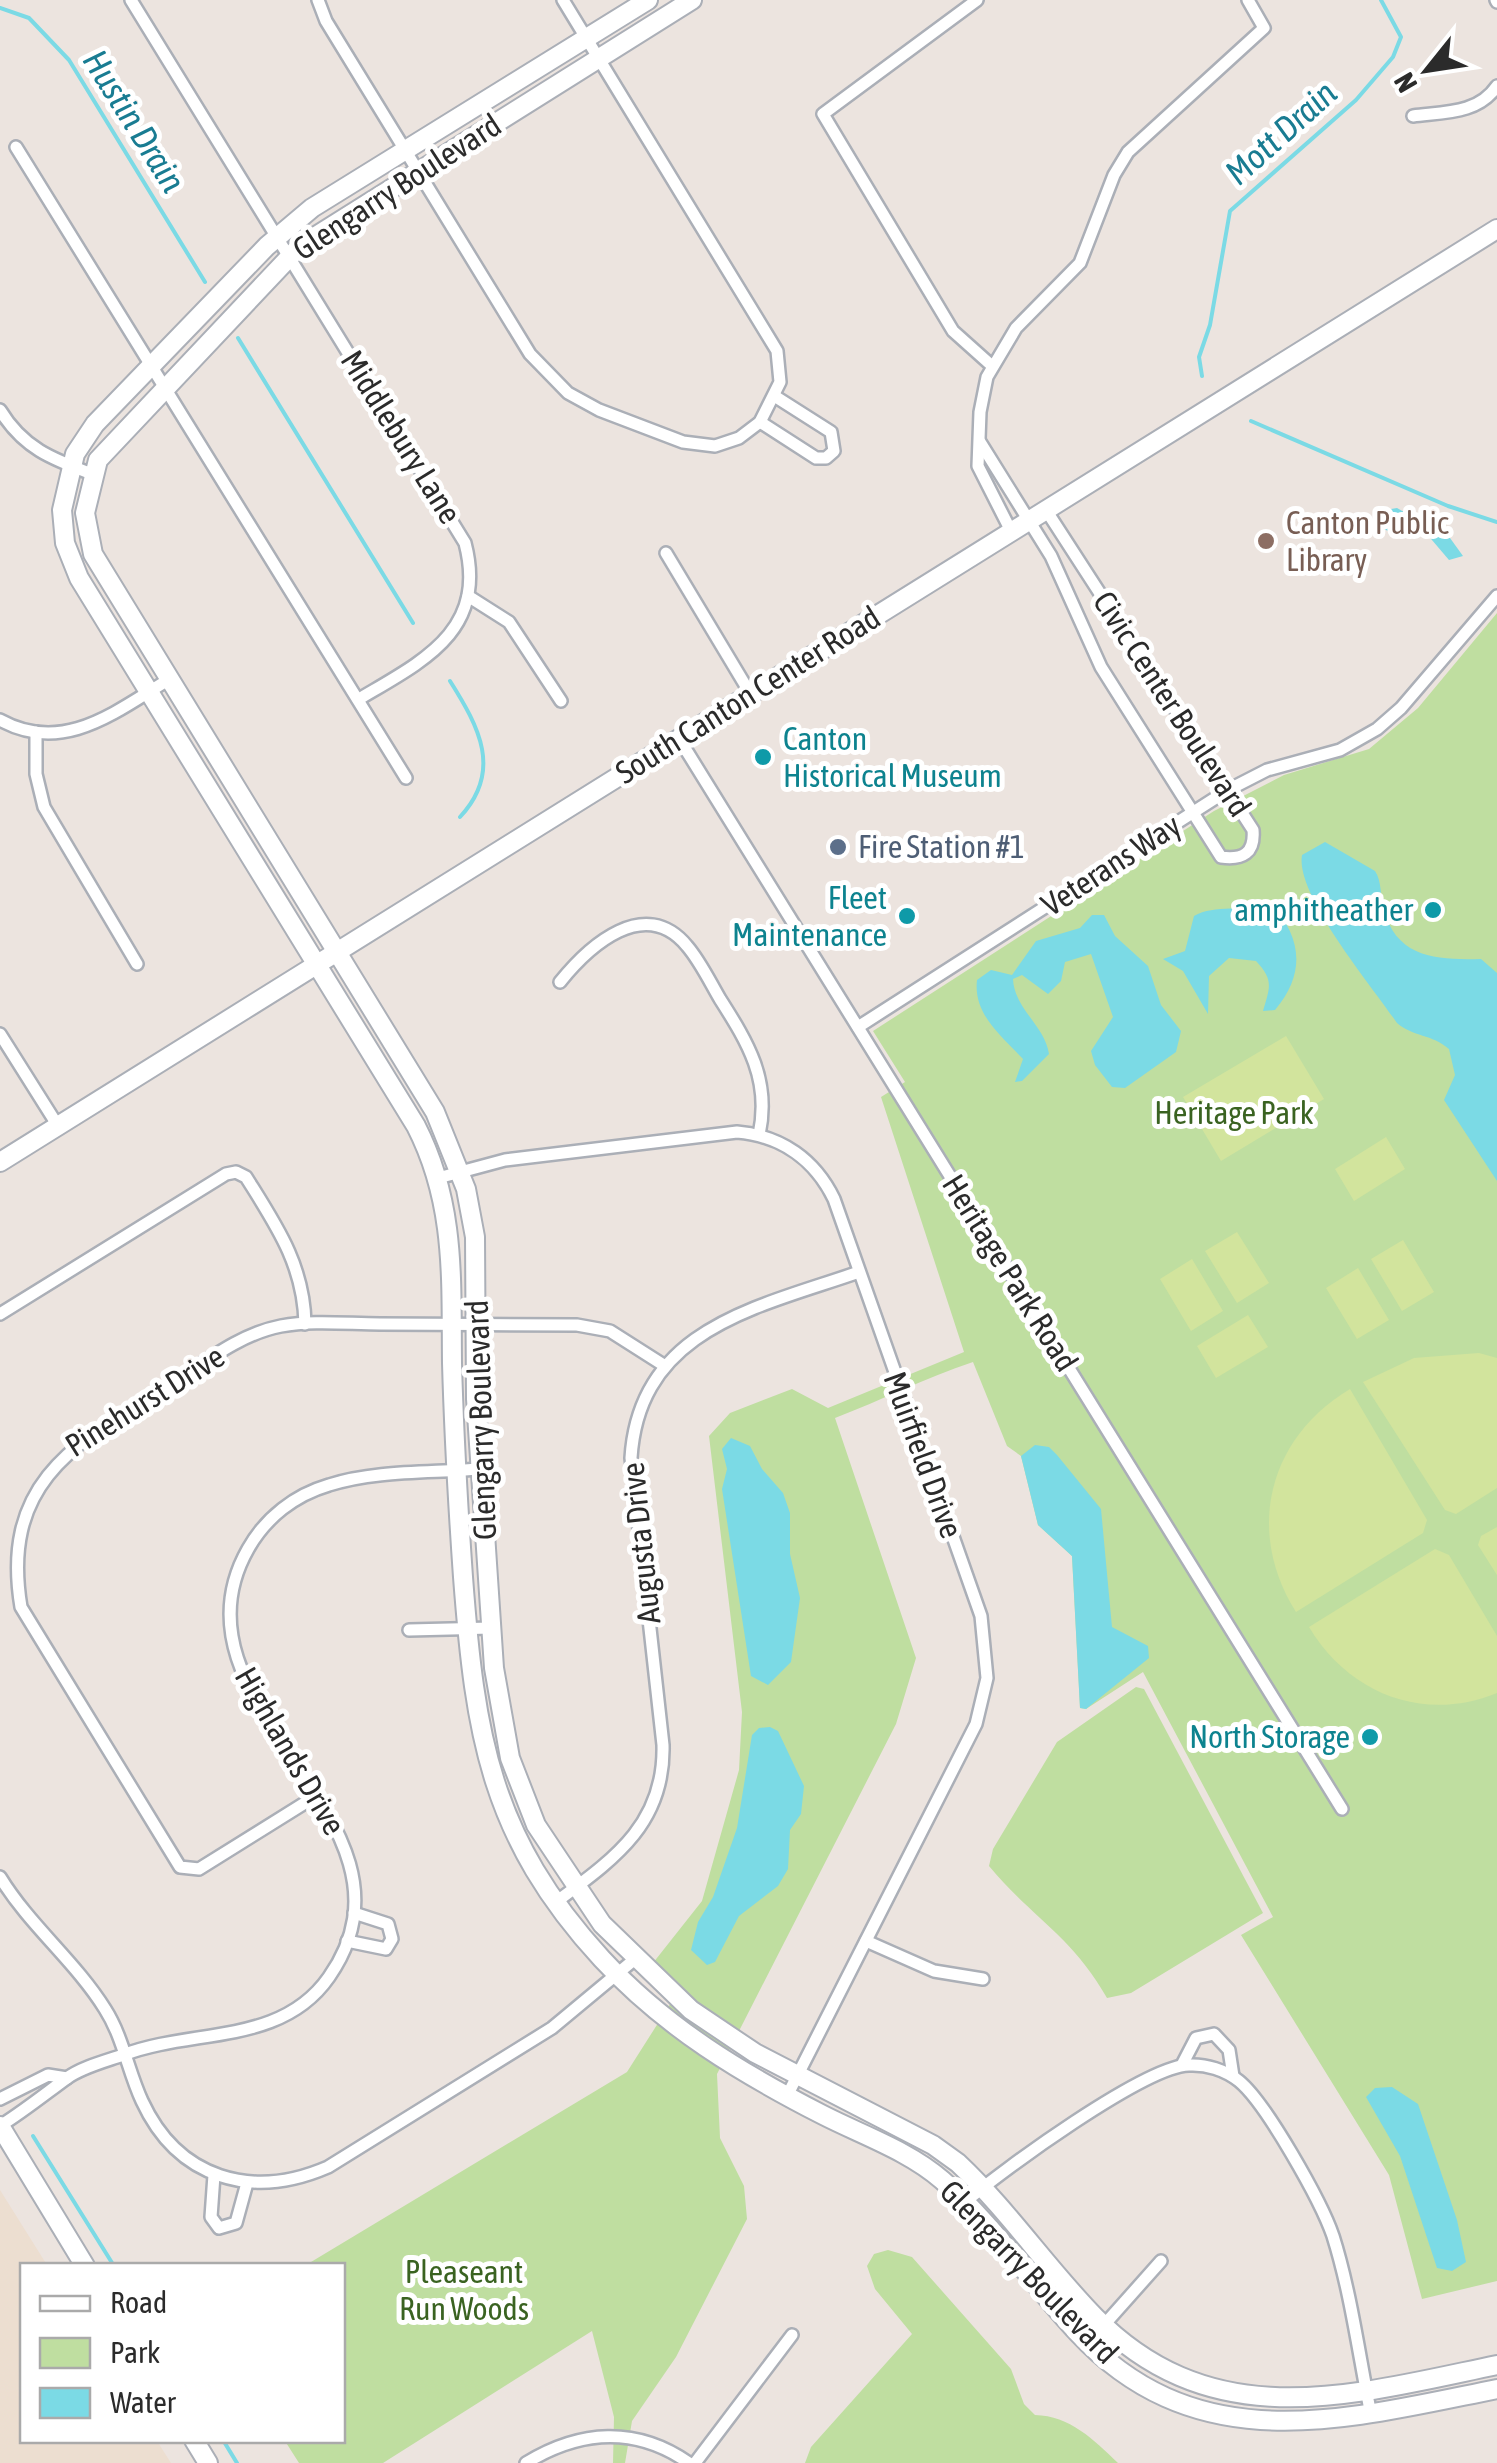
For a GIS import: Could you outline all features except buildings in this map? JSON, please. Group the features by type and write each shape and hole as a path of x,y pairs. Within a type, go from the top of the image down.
{"street":[{"name":"Middlebury Lane","path":"131,0 458,530 469,560 468,596"},
{"path":"318,0 417,170 548,376 583,402 697,446 716,446 739,438 760,422 776,398 780,367 772,337 564,0"},
{"name":"Glengarry Boulevard","path":"648,0 312,208 277,236 95,424 70,466 63,498 63,531 73,567 84,588 402,1103 438,1178 452,1247 455,1471 474,1704 487,1764 516,1836 556,1902 618,1975 706,2050 921,2165 964,2203 1088,2343 1150,2387 1218,2414 1293,2424 1370,2414 1497,2389"},
{"name":"Glengarry Boulevard","path":"692,0 331,223 290,256 111,441 87,491 86,532 104,576 422,1091 460,1171 475,1238 479,1469 498,1704 510,1758 536,1825 574,1888 634,1959 719,2032 934,2146 982,2187 1104,2326 1162,2367 1226,2392 1293,2400 1366,2392 1497,2365"},
{"path":"976,0 824,114 953,331 991,365"},
{"path":"1011,531 985,487 978,466 980,412 991,365 1016,328 1080,263 1114,175 1128,152 1264,28 1248,0"},
{"path":"1413,116 1468,109 1488,98 1497,86"},
{"path":"16,147 406,778"},
{"name":"South Canton Center Road","path":"0,1162 1497,229"},
{"path":"760,422 816,458 826,458 834,451 831,432 776,398"},
{"path":"0,410 25,442 92,474"},
{"name":"Civic Center Boulevard","path":"980,442 1051,556 1101,667 1221,857 1235,859 1249,853 1254,844 1253,830 1046,510"},
{"path":"666,553 750,693"},
{"path":"84,588 104,576"},
{"path":"359,699 434,652 456,628 468,596 510,622 561,700"},
{"name":"Veterans Way","path":"858,1027 1228,790 1266,770 1340,750 1377,729 1401,708 1497,596"},
{"path":"0,720 36,732 85,728 168,680"},
{"path":"179,742 199,730"},
{"path":"36,732 36,774 44,808 138,964"},
{"name":"Heritage Park Road","path":"678,737 1342,1809"},
{"path":"258,869 277,857"},
{"path":"560,982 595,944 621,928 650,926 678,938 688,946 756,1062 764,1100 758,1134"},
{"path":"0,1034 58,1126"},
{"path":"402,1103 422,1091"},
{"name":"Muirfield Drive","path":"438,1178 505,1160 718,1132 758,1134 794,1150 821,1176 860,1272 981,1616 988,1660 986,1692 976,1724 787,2096"},
{"path":"0,1314 236,1172 246,1177 288,1245 302,1283 305,1324"},
{"name":"Augusta Drive","path":"556,1902 636,1838 652,1809 662,1778 663,1745 631,1458 641,1408 665,1366 688,1342 719,1322 860,1272"},
{"name":"Pinehurst Drive","path":"316,1796 199,1869 180,1866 25,1618 12,1571 8,1526 34,1484 68,1447 243,1338 275,1327 476,1324 598,1328 632,1341 665,1366"},
{"name":"Highlands Drive","path":"0,2126 56,2091 68,2078 174,2038 244,2032 279,2020 321,1987 347,1941 354,1913 348,1855 236,1659 230,1613 240,1563 268,1521 313,1490 350,1480 479,1469"},
{"path":"409,1630 491,1628"},
{"path":"487,1764 510,1758"},
{"path":"0,1878 30,1922 102,2003 142,2101 160,2130 214,2174 247,2183 289,2180 328,2167 552,2028 634,1959"},
{"path":"347,1941 386,1949 392,1939 388,1924 354,1913"},
{"path":"866,1940 934,1971 983,1979"},
{"path":"1182,2066 1196,2038 1214,2034 1229,2050 1232,2076"},
{"path":"964,2203 1029,2152 1156,2074 1182,2066 1210,2067 1232,2076 1255,2099 1326,2218 1340,2260 1370,2414"},
{"name":"Highlands Drive","path":"0,2099 48,2075 68,2078"},
{"path":"0,2126 83,2263"},
{"path":"214,2174 211,2217 219,2228 236,2223 247,2183"},
{"path":"1088,2343 1162,2261"},
{"path":"526,2463 562,2443 604,2435 654,2442 692,2463 792,2335"}],"shaded area":[{"path":"0,2190 46,2263 20,2263 20,2443 158,2443 171,2463 0,2463"}],"green space":[{"path":"1497,613 1497,2281 1422,2299 1389,2175 1241,1935 1273,1917 1143,1672 1086,1709 1080,1708 1072,1556 1038,1525 1021,1456 1007,1446 973,1362 835,1418 916,1658 896,1724 717,2074 720,2138 744,2186 747,2219 676,2357 632,2421 625,2463 613,2463 614,2417 592,2331 383,2463 299,2463 286,2443 345,2443 345,2263 309,2263 627,2072 681,1987 653,1963 702,1901 739,1770 742,1712 709,1436 730,1413 792,1389 828,1408 964,1352 881,1097 905,1082 873,1031 1214,811 1284,775 1369,749 1418,708"},
{"name":"Heritage Park","path":"1286,1036 1324,1099 1221,1161 1183,1097"},
{"path":"1386,1137 1405,1169 1354,1201 1335,1169"},
{"path":"1237,1232 1269,1283 1237,1303 1205,1251"},
{"path":"1403,1240 1434,1292 1402,1311 1371,1259"},
{"path":"1192,1259 1223,1311 1191,1331 1160,1279"},
{"path":"1358,1268 1389,1320 1357,1339 1326,1288"},
{"path":"1248,1315 1268,1347 1216,1378 1197,1346"},
{"path":"1479,1353 1497,1358 1497,1488 1456,1514 1445,1510 1363,1382 1414,1358"},
{"path":"1350,1389 1427,1520 1423,1533 1296,1612 1280,1581 1271,1550 1269,1519 1273,1489 1283,1460 1300,1433 1322,1409"},
{"path":"1497,1527 1497,1575 1478,1545 1481,1536"},
{"path":"1435,1549 1449,1555 1497,1636 1497,1693 1470,1702 1416,1703 1367,1685 1345,1670 1309,1627"},
{"path":"1136,1687 1144,1689 1263,1913 1131,1993 1107,1998 1080,1958 989,1866 993,1849 1057,1742"},
{"path":"888,2250 912,2257 1011,2369 1024,2404 1035,2415 1070,2424 1118,2463 805,2463 811,2447 912,2334 875,2289 867,2266 874,2254"}],"water":[{"path":"1397,508 1418,520 1419,526 1409,538 1380,528 1385,510"},
{"path":"1429,526 1450,538 1463,556 1449,560 1426,533"},
{"path":"1325,842 1375,871 1390,926 1409,947 1435,957 1481,959 1497,973 1497,1181 1444,1100 1455,1075 1449,1049 1397,1023 1338,941 1311,893 1302,855"},
{"path":"1271,903 1294,942 1296,969 1285,996 1275,1010 1263,1011 1269,990 1266,973 1256,961 1229,958 1209,976 1208,1014 1183,971 1163,959 1185,951 1194,916 1211,910"},
{"path":"1092,915 1104,915 1115,936 1148,966 1161,1005 1181,1031 1176,1052 1125,1088 1112,1087 1095,1065 1091,1051 1113,1017 1091,954 1065,962 1061,981 1048,994 1022,975 1013,979 1018,999 1042,1035 1049,1054 1022,1081 1015,1082 1023,1059 984,1014 977,980 991,970 1012,975 1036,941 1080,928"},
{"path":"731,1438 750,1446 762,1469 783,1493 790,1513 790,1554 800,1598 791,1662 768,1685 751,1676 722,1489 727,1469 722,1449"},
{"path":"1035,1445 1049,1447 1101,1509 1112,1627 1148,1646 1149,1658 1086,1709 1080,1708 1072,1556 1038,1525 1021,1456"},
{"path":"759,1728 778,1731 804,1786 801,1814 790,1830 788,1869 778,1886 739,1916 715,1962 707,1965 691,1950 698,1922 713,1897 737,1828 752,1735"},
{"path":"1392,2087 1418,2104 1457,2220 1466,2262 1452,2271 1437,2268 1400,2156 1366,2097 1375,2088"}],"waterway":[{"name":"Mott Drain","path":"1202,376 1199,357 1210,325 1230,211 1356,100 1393,57 1401,37 1381,0"},
{"name":"Hustin Drain","path":"0,8 29,18 69,60 205,282"},
{"name":"Hustin Drain","path":"238,338 413,623"},
{"name":"Mott Drain","path":"1251,421 1448,506 1497,522"},
{"name":"Hustin Drain","path":"450,681 470,715 482,749 481,783 460,817"},
{"path":"33,2136 112,2263"},
{"path":"225,2443 237,2463"}],"place":[{"name":"Canton Public Library","path":"1266,541"},
{"name":"Canton Historical Museum","path":"763,757"},
{"name":"Fire Station #1","path":"838,847"},
{"name":"amphitheather","path":"1433,910"},
{"name":"Fleet Maintenance","path":"907,916"},
{"name":"North Storage","path":"1370,1737"}],"park label":[{"name":"Pleaseant Run Woods","path":"464,2290"}]}
